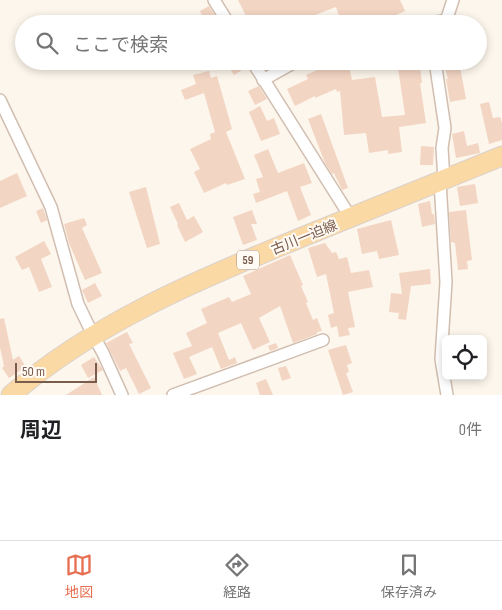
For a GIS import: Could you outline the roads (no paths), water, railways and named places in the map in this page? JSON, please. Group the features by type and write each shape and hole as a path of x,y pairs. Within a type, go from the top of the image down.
{"main road":[{"name":"古川一迫線","path":"11,395 54,360 93,335 158,300 218,272 502,156"}],"street":[{"path":"214,0 223,15"},
{"path":"448,15 453,0"},
{"path":"257,70 351,218"},
{"path":"263,80 281,70"},
{"path":"436,70 445,128 442,148 442,180 446,282 441,360 447,395"},
{"path":"0,100 51,207 78,304 122,395"},
{"path":"174,395 323,340"}]}
